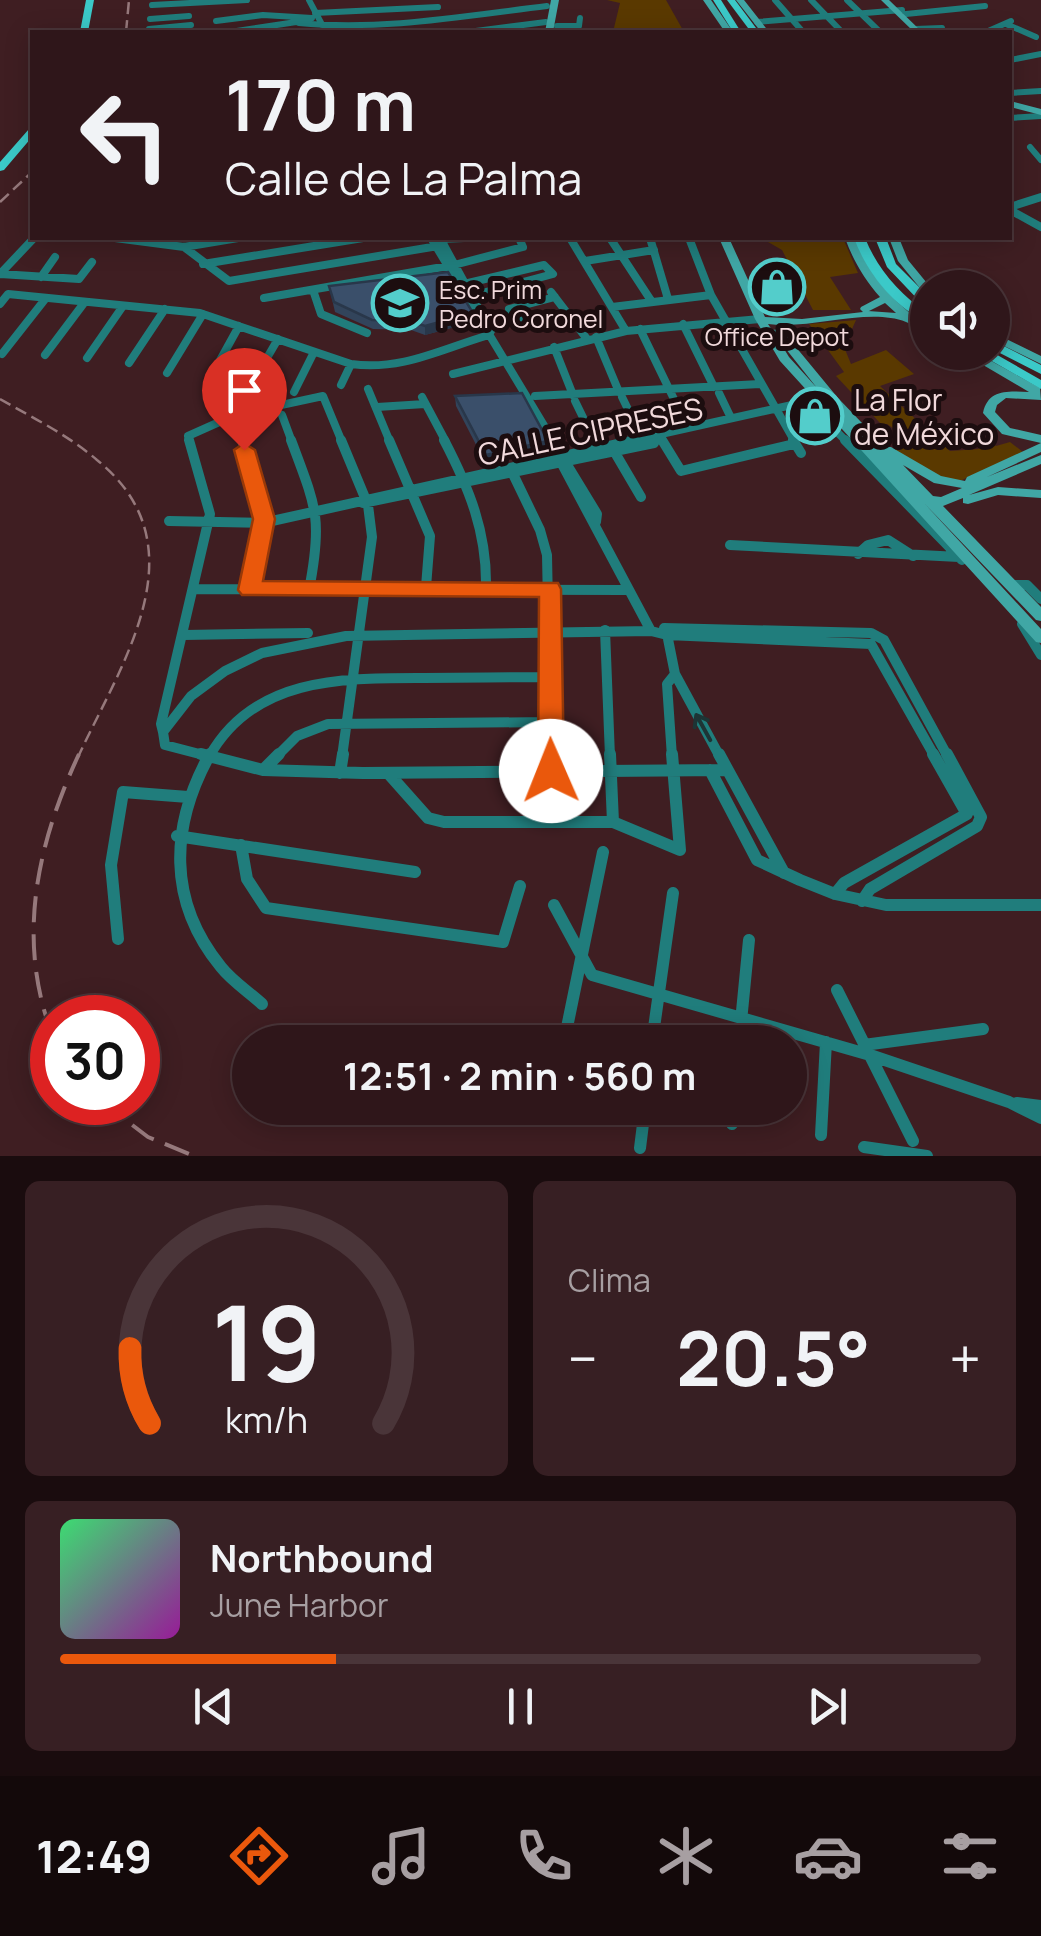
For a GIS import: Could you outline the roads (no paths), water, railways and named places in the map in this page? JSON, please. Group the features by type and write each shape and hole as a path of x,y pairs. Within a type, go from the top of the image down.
{"main road":[{"path":"87,30 94,0"},
{"path":"707,0 732,30"},
{"path":"716,0 732,30"},
{"path":"730,0 756,27"},
{"path":"740,0 756,27"},
{"path":"551,29 552,2"},
{"path":"896,7 919,30"},
{"path":"1012,107 1041,114"},
{"path":"0,168 30,132"},
{"path":"0,177 30,142"},
{"path":"725,240 767,319"},
{"path":"735,240 784,359 827,403 947,500 973,545"},
{"path":"851,240 864,271 910,320"},
{"path":"861,240 882,279 910,304"},
{"path":"882,240 891,265 910,285"},
{"path":"895,240 911,270"},
{"path":"818,318 873,307 886,298"},
{"path":"767,319 878,313 910,320"},
{"path":"1010,352 1041,365"},
{"path":"1010,368 1041,391"},
{"path":"1001,370 1041,391"},
{"path":"1041,391 1004,394 991,403 988,413 1006,432 1041,443"},
{"path":"827,403 859,443 947,500 973,545 1041,616"},
{"path":"947,500 1041,443"},
{"path":"877,446 938,480 991,584 1041,638"},
{"path":"947,500 1041,458"},
{"path":"947,500 998,491 1041,494"}],"street":[{"path":"152,5 247,0"},
{"path":"309,0 325,30"},
{"path":"476,0 480,14"},
{"path":"511,0 513,10"},
{"path":"775,0 801,30"},
{"path":"812,0 840,30"},
{"path":"848,0 878,30"},
{"path":"941,0 954,10"},
{"path":"756,27 896,7 954,10 985,6 977,0"},
{"path":"216,21 264,15 317,18 343,27 441,19 552,2"},
{"path":"149,29 192,29 187,3"},
{"path":"245,30 437,3 441,19"},
{"path":"150,19 190,16"},
{"path":"523,30 580,26 580,18"},
{"path":"991,30 1009,23 1036,36"},
{"path":"927,30 942,28"},
{"path":"1012,60 1041,54"},
{"path":"1012,93 1038,96"},
{"path":"1012,118 1041,114"},
{"path":"1030,147 1041,160"},
{"path":"1012,208 1041,197"},
{"path":"1012,210 1041,227"},
{"path":"0,274 32,240"},
{"path":"184,246 224,240"},
{"path":"203,264 350,240"},
{"path":"264,298 450,266 523,246 520,240"},
{"path":"571,240 626,331"},
{"path":"611,240 652,302"},
{"path":"651,240 668,299"},
{"path":"690,240 711,295 801,454"},
{"path":"171,241 184,246 229,282 438,241 484,332 564,458 562,466 596,522 628,590 660,631 674,674 784,874"},
{"path":"584,260 654,250"},
{"path":"40,277 55,257"},
{"path":"0,274 78,280 92,262"},
{"path":"332,264 339,285"},
{"path":"450,266 471,296 491,331 490,336"},
{"path":"464,284 544,266 553,274 471,296"},
{"path":"314,290 321,314 368,333"},
{"path":"0,304 8,294 202,314 372,368 424,361 460,342 490,336"},
{"path":"566,312 523,322 509,309 553,295 592,338 642,438"},
{"path":"612,307 711,295"},
{"path":"2,354 46,298"},
{"path":"45,355 84,302"},
{"path":"87,358 124,306"},
{"path":"129,363 164,310"},
{"path":"166,373 202,314"},
{"path":"453,374 626,331 724,319 767,319"},
{"path":"683,324 731,418"},
{"path":"208,382 238,326"},
{"path":"640,329 688,428"},
{"path":"250,388 278,338"},
{"path":"554,347 599,451"},
{"path":"1010,347 1041,365"},
{"path":"294,392 314,352"},
{"path":"341,385 350,364"},
{"path":"536,396 574,398 760,384"},
{"path":"368,389 430,536 426,588"},
{"path":"164,739 161,724 210,514 188,436 235,416 323,396 372,537 340,773"},
{"path":"377,407 424,401 464,481 488,544 486,587"},
{"path":"827,403 836,431 959,558 991,584 1041,655"},
{"name":"CALLE CIPRESES","path":"169,521 263,523 599,451 642,438 661,438 731,418 827,403"},
{"name":"CALLE CIPRESES","path":"599,451 614,451 776,412"},
{"path":"282,414 317,510 318,543 308,590"},
{"path":"235,416 263,523 250,590"},
{"path":"661,438 681,471 794,444"},
{"path":"614,451 641,497"},
{"name":"CALLE CIPRESES","path":"464,481 513,474 564,458"},
{"path":"513,474 545,542 550,589 552,822"},
{"path":"730,545 959,558"},
{"path":"1012,585 1027,585 1041,599"},
{"path":"194,589 628,590"},
{"path":"184,634 605,630 872,644 982,817 976,826 870,890 862,901"},
{"path":"605,630 614,822"},
{"path":"164,739 197,691 232,668 281,645 341,633"},
{"path":"388,773 428,818 444,822 614,822 680,850 666,684 674,674"},
{"path":"262,1004 218,964 200,940 178,877 177,836 188,797 210,758 244,716 310,683 353,678 549,677"},
{"path":"835,894 844,883 967,814 923,721"},
{"path":"263,770 278,752 308,730 328,724 550,722"},
{"path":"164,739 210,758 263,770 726,770"},
{"path":"710,770 750,850 766,866 784,874 835,894 886,905 1041,906"},
{"path":"118,939 109,892 108,854 123,792 188,797"},
{"path":"177,836 415,872"},
{"path":"240,844 242,871 250,891 266,908 503,942 520,886"},
{"path":"567,1025 603,852"},
{"path":"654,1025 673,893"},
{"path":"554,905 592,975 826,1042 867,1050 1009,1102 1041,1118"},
{"path":"741,1025 749,940"},
{"path":"837,990 913,1141"},
{"path":"867,1050 983,1029"},
{"path":"821,1135 826,1042"},
{"path":"1009,1102 1041,1106"},
{"path":"640,1148 642,1125"},
{"path":"864,1147 927,1156"}],"railway":[{"path":"126,30 129,0"},
{"path":"0,202 30,174"},
{"path":"0,399 97,460 128,494 145,529 149,567 144,605 131,644 78,757"},
{"path":"40,995 35,963 36,892 52,822 79,754"},
{"path":"132,1125 148,1137 194,1156"}],"place":[{"name":"Office Depot","path":"777,287"},
{"name":"Esc. Prim Pedro Coronel","path":"400,303"},
{"name":"La Flor de México","path":"815,416"}]}
